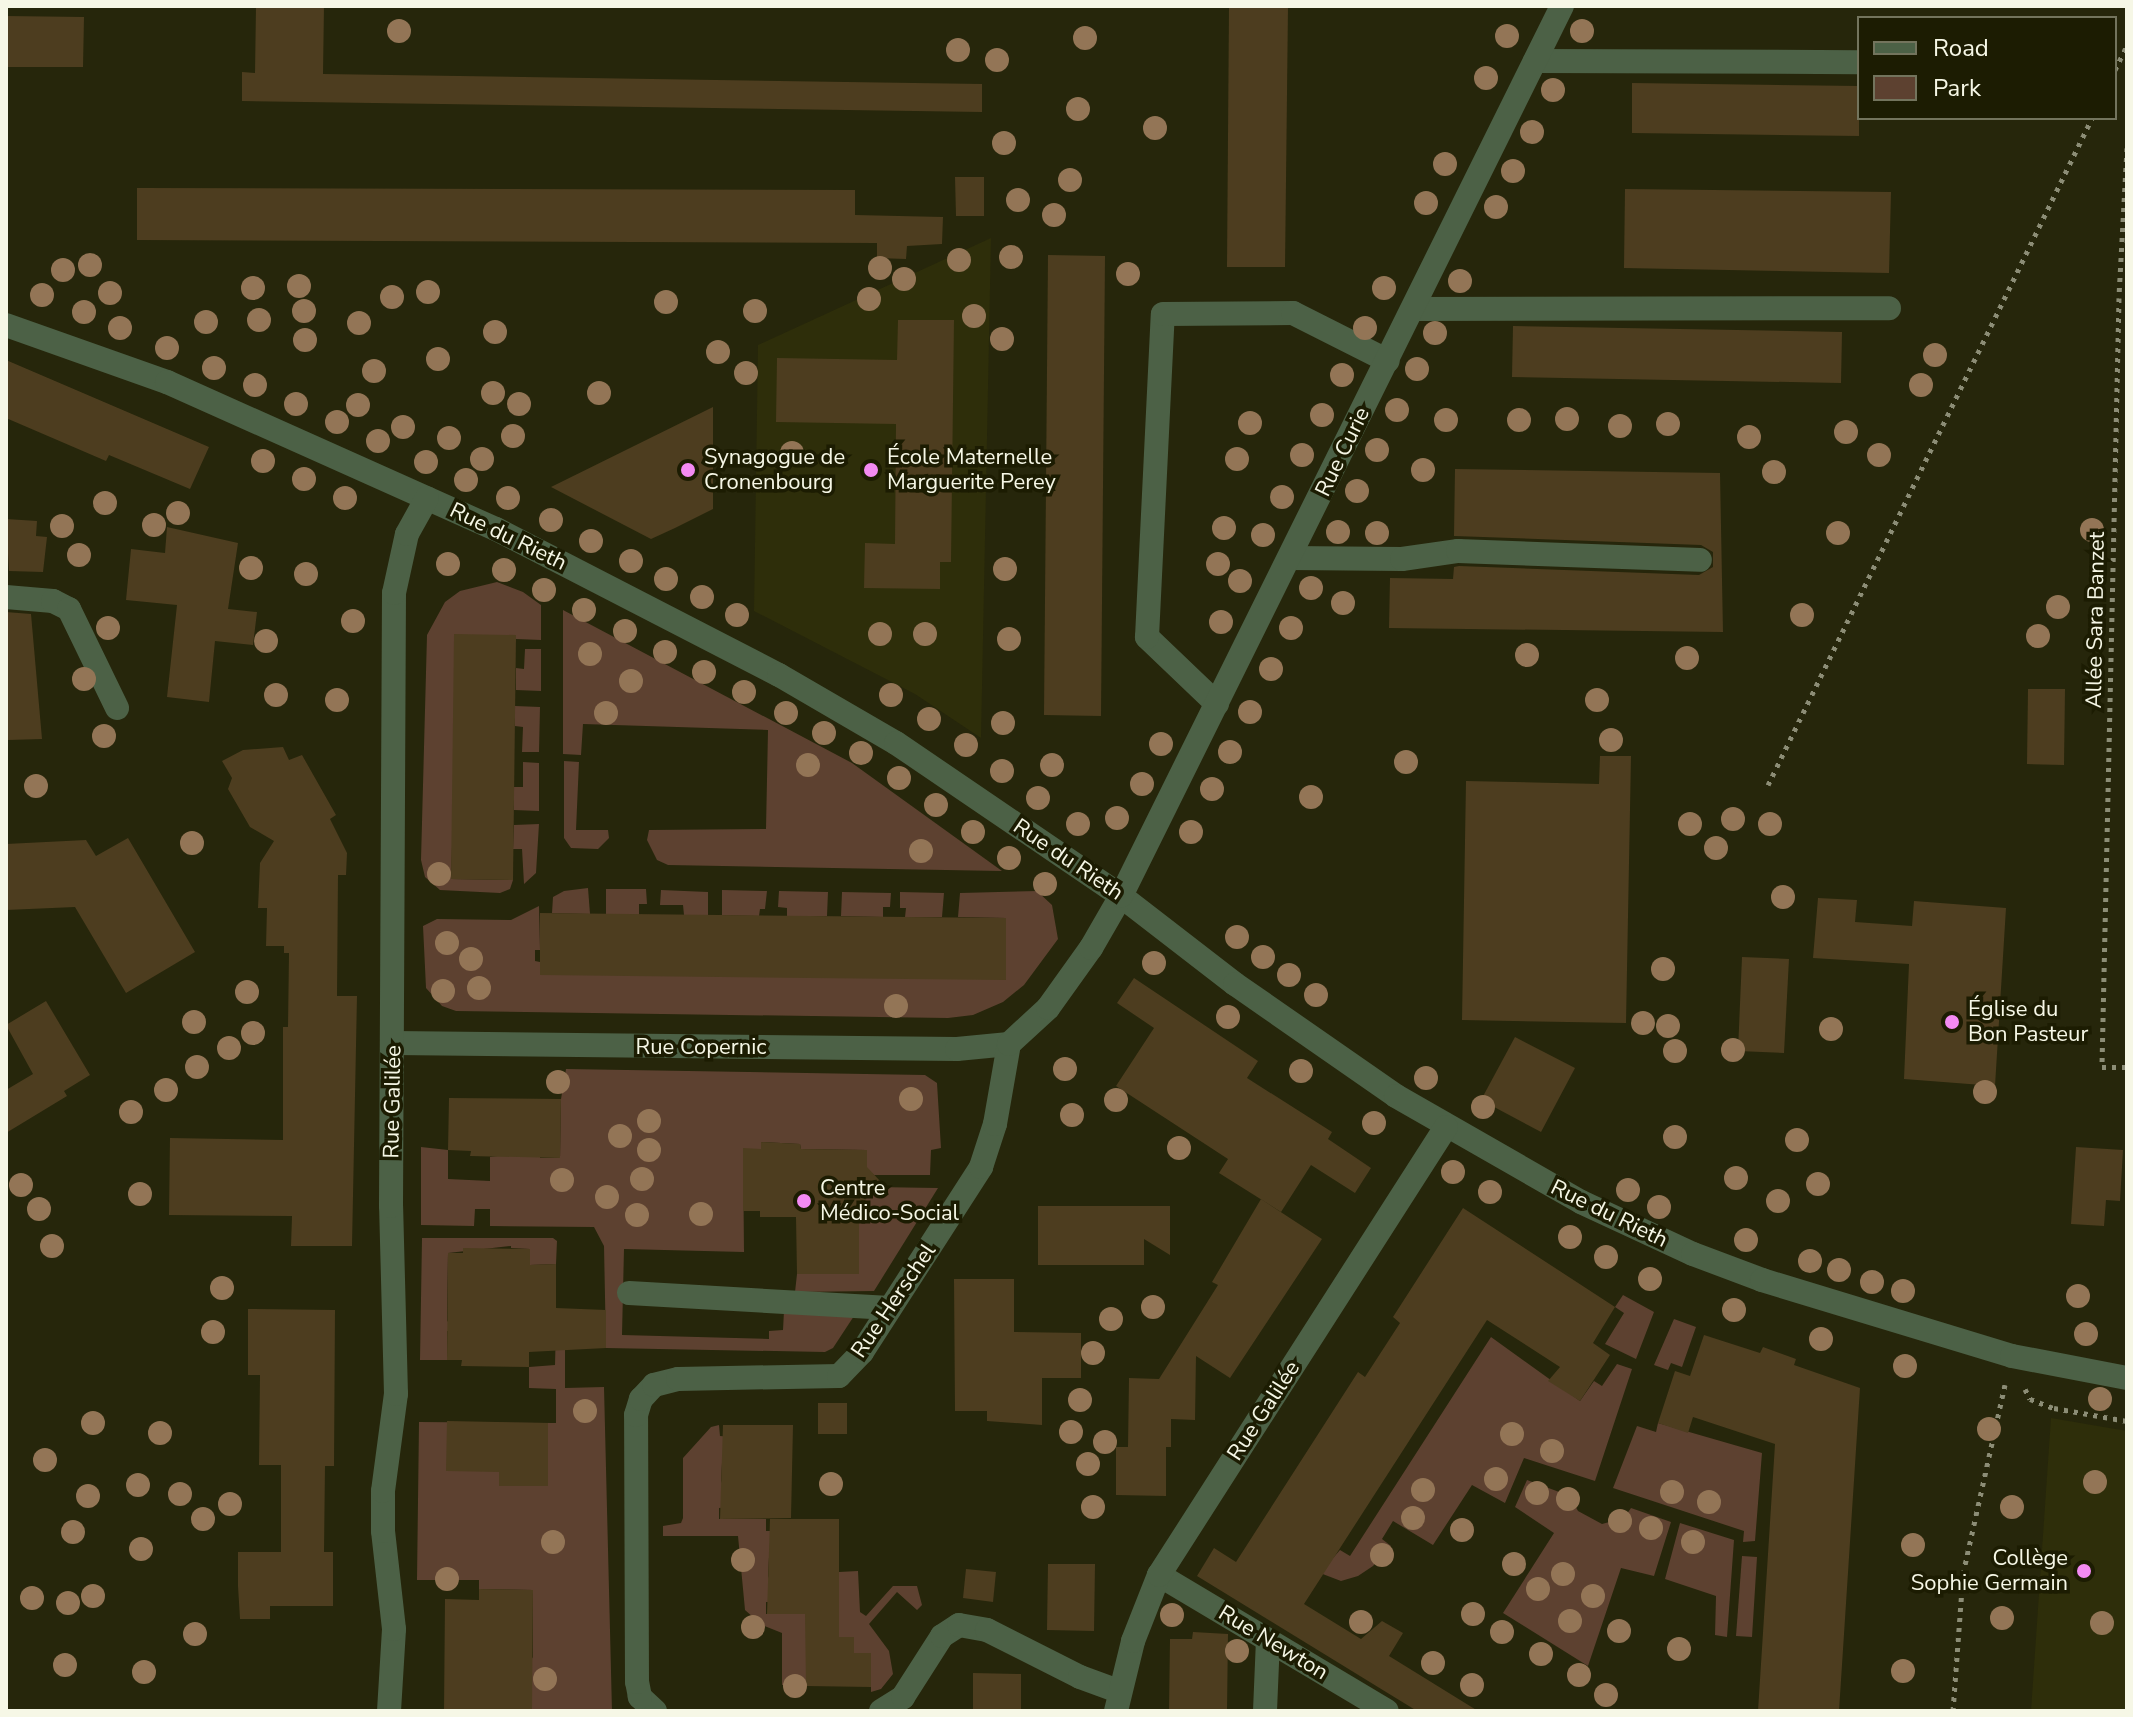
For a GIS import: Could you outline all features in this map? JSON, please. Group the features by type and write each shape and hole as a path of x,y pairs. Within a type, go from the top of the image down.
{"street":[{"name":"Rue Curie","path":"1121,896 1562,6"},
{"path":"1535,61 1857,62"},
{"path":"1413,309 1889,308"},
{"path":"1217,704 1147,637 1163,314 1293,313 1388,361"},
{"name":"Rue du Rieth","path":"6,325 167,382 496,529 792,683 896,743 1121,896 1352,1067 1446,1127 1581,1202 1693,1254 1762,1280 2012,1356 2127,1378"},
{"name":"Rue Galilée","path":"389,1711 394,1629 383,1531 383,1491 396,1394 391,1206 394,593 407,534 427,498"},
{"path":"1290,558 1402,559 1458,551 1700,560"},
{"path":"6,597 53,601 69,609 117,708"},
{"path":"1009,1044 1048,1008 1091,948 1121,896"},
{"name":"Rue Copernic","path":"394,1043 942,1049 1009,1044"},
{"name":"Rue Herschel","path":"655,1711 640,1697 637,1682 636,1415 641,1399 654,1385 678,1379 839,1376 854,1362 981,1167 995,1124 1009,1044"},
{"name":"Rue Galilée","path":"1117,1701 1159,1575 1446,1127"},
{"path":"629,1293 890,1308"},
{"name":"Rue Newton","path":"1159,1575 1387,1711"},
{"path":"881,1711 903,1697 942,1636 959,1625 987,1630 1080,1677 1117,1701"},
{"path":"1265,1711 1268,1640"}],"path":[{"path":"2117,66 2127,45"},
{"path":"1768,785 2091,120"},
{"name":"Allée Sara Banzet","path":"2127,148 2118,356 2102,1067 2127,1067"},
{"path":"2118,356 2127,356"},
{"path":"2012,1356 2030,1399 2054,1408 2127,1421"},
{"path":"1953,1711 1963,1574 2012,1356"}],"shaded area":[{"name":"École Maternelle Marguerite Perey","path":"991,238 981,738 915,694 754,611 758,345"},
{"name":"Collège Sophie Germain","path":"2051,1418 2127,1431 2127,1711 2031,1711"}],"green space":[{"path":"497,582 523,592 541,605 541,640 516,639 452,847 451,879 513,880 510,889 500,893 440,890 425,877 421,860 427,635 445,602 460,591"},
{"path":"563,610 852,763 1002,871 668,865 657,860 647,840 649,830 766,829 768,730 583,724 581,755 563,754"},
{"path":"525,649 541,649 541,691 516,690 516,668 524,669"},
{"path":"515,706 540,707 539,752 522,752 523,727 515,726"},
{"path":"564,761 579,762 576,830 608,830 609,838 598,849 571,848 564,838"},
{"path":"523,762 539,763 539,811 514,810 514,787 523,787"},
{"path":"539,824 536,873 524,884 522,849 513,849 514,825"},
{"path":"588,888 590,914 552,913 553,897 564,891"},
{"path":"606,889 646,889 647,904 639,904 639,915 606,914"},
{"path":"661,890 708,892 708,915 684,915 683,905 660,905"},
{"path":"722,890 767,891 765,909 760,909 759,916 722,915"},
{"path":"779,891 828,892 827,916 787,916 787,908 778,907"},
{"path":"1037,891 1052,905 1058,939 1024,985 1003,1002 973,1015 948,1018 456,1011 442,1006 426,988 423,926 437,919 511,920 539,906 540,950 535,950 535,961 540,962 540,974 1006,979 1006,918 958,917 960,893"},
{"path":"842,892 891,893 890,907 883,907 883,917 841,916"},
{"path":"900,892 944,893 942,917 905,917 906,908 900,908"},
{"path":"566,1069 925,1075 937,1083 941,1148 931,1150 930,1175 874,1175 867,1170 866,1150 801,1149 800,1144 761,1142 761,1149 743,1149 744,1252 624,1249 622,1335 769,1339 769,1331 783,1330 784,1311 854,1316 833,1348 825,1352 606,1348 604,1246 594,1227 490,1226 490,1209 475,1209 474,1226 421,1225 421,1147 448,1150 448,1179 490,1181 490,1157 540,1151 540,1158 560,1158 561,1099"},
{"path":"874,1187 938,1188 874,1291 795,1292 797,1274 859,1274 859,1212 866,1212 866,1192"},
{"path":"422,1238 553,1238 557,1241 556,1264 530,1265 530,1249 511,1246 448,1253 447,1321 462,1331 447,1331 447,1360 420,1360"},
{"path":"1623,1295 1654,1312 1636,1359 1605,1344 1624,1313 1615,1307"},
{"path":"1674,1319 1696,1327 1682,1367 1671,1363 1668,1370 1654,1365"},
{"path":"556,1323 565,1324 565,1388 604,1387 612,1711 499,1711 533,1657 533,1590 479,1589 479,1580 417,1580 419,1422 556,1423 556,1389 529,1388 529,1367 555,1365"},
{"path":"1491,1337 1580,1401 1594,1381 1602,1386 1617,1364 1632,1369 1595,1481 1524,1458 1505,1503 1472,1485 1433,1545 1393,1521 1382,1539 1391,1546 1373,1566 1358,1576 1341,1581 1320,1573 1340,1550 1350,1556"},
{"path":"1658,1423 1762,1453 1755,1541 1743,1542 1744,1531 1613,1488 1637,1426 1656,1432"},
{"path":"719,1425 720,1436 731,1437 732,1462 722,1463 721,1481 732,1507 719,1508 719,1519 766,1519 766,1531 778,1531 779,1557 769,1557 768,1576 778,1602 766,1602 766,1614 839,1614 839,1572 858,1571 860,1612 866,1616 893,1586 917,1586 922,1605 917,1610 897,1592 869,1624 889,1651 893,1674 881,1689 871,1692 871,1654 854,1653 854,1637 806,1637 806,1686 782,1685 782,1633 762,1625 745,1610 738,1536 663,1536 663,1526 681,1523 683,1518 683,1458 711,1427"},
{"path":"1527,1480 1570,1496 1578,1511 1602,1524 1624,1518 1631,1508 1671,1522 1654,1576 1621,1568 1588,1666 1503,1613 1554,1533 1515,1507"},
{"path":"1680,1523 1734,1540 1727,1637 1715,1635 1716,1596 1665,1579"},
{"path":"1742,1556 1757,1557 1752,1637 1736,1636"}],"building":[{"path":"256,6 324,6 323,74 982,84 982,112 242,101 242,72 255,73"},
{"path":"1229,6 1288,6 1285,267 1227,267"},
{"path":"6,16 84,17 83,67 6,67"},
{"path":"1632,83 1857,86 1859,136 1632,133"},
{"path":"955,177 984,177 984,216 956,216"},
{"path":"137,188 855,190 855,215 943,217 942,244 907,246 906,259 877,258 877,243 137,240"},
{"path":"1625,189 1891,192 1889,273 1624,268"},
{"path":"1048,255 1105,256 1101,716 1044,715"},
{"path":"898,320 954,320 951,562 940,562 940,589 864,588 865,543 895,544 896,424 776,422 777,358 897,360"},
{"path":"1513,326 1842,332 1841,383 1512,377"},
{"path":"6,360 209,447 190,489 109,455 106,461 6,418"},
{"path":"713,407 713,509 675,528 651,539 551,487"},
{"path":"1455,469 1720,473 1723,632 1389,628 1390,578 1453,579 1454,567 1459,566 1699,575 1713,567 1713,552 1701,545 1454,536"},
{"path":"6,519 37,521 36,536 47,537 43,572 9,571"},
{"path":"167,527 238,543 228,609 257,612 253,645 215,641 209,702 167,697 177,605 126,600 131,549 165,553"},
{"path":"6,612 31,614 42,739 8,740"},
{"path":"454,634 516,635 513,880 451,879"},
{"path":"2028,689 2065,689 2064,765 2027,764"},
{"path":"283,747 289,760 302,755 336,815 330,819 347,853 346,875 338,875 337,996 357,996 352,1246 291,1246 292,1216 169,1215 170,1138 283,1140 283,1027 288,1027 289,953 284,953 284,946 266,946 267,908 258,908 260,863 274,841 250,827 228,789 232,778 222,761 243,750"},
{"path":"1600,756 1631,756 1626,1023 1462,1020 1466,781 1599,784"},
{"path":"128,838 195,952 126,993 75,907 6,910 6,844 86,840 96,856"},
{"name":"Église du Bon Pasteur","path":"1818,898 1857,900 1855,922 1912,926 1914,901 2006,908 1995,1086 1904,1079 1909,964 1813,958"},
{"path":"540,913 1006,918 1006,980 540,975"},
{"path":"1742,957 1789,959 1784,1053 1738,1051"},
{"path":"1134,978 1258,1061 1247,1078 1332,1132 1328,1139 1371,1168 1355,1193 1311,1165 1281,1212 1219,1173 1228,1159 1116,1086 1154,1028 1117,1003"},
{"path":"46,1001 90,1075 64,1091 67,1096 6,1133 6,1090 33,1074 6,1025"},
{"path":"1515,1037 1575,1068 1541,1132 1481,1100"},
{"path":"449,1098 561,1099 560,1158 470,1156 471,1151 448,1150"},
{"name":"Centre Médico-Social","path":"761,1142 800,1144 801,1149 867,1150 867,1167 880,1181 866,1195 866,1212 859,1212 859,1274 797,1274 796,1217 760,1217 760,1211 743,1211 743,1148 761,1149"},
{"path":"2076,1147 2123,1150 2120,1201 2106,1200 2104,1226 2071,1224"},
{"path":"1261,1199 1322,1239 1230,1378 1196,1356 1195,1420 1171,1419 1171,1447 1166,1447 1166,1496 1116,1495 1116,1447 1128,1447 1129,1378 1159,1379 1218,1285 1212,1282"},
{"path":"1038,1206 1170,1206 1170,1255 1144,1239 1144,1265 1038,1265"},
{"path":"1463,1208 1615,1307 1593,1343 1610,1355 1580,1401 1548,1381 1560,1367 1487,1320 1304,1604 1361,1639 1382,1621 1403,1633 1389,1656 1478,1711 1417,1711 1197,1576 1214,1548 1236,1562 1358,1372 1365,1377 1400,1323 1393,1317"},
{"path":"463,1248 530,1249 530,1265 556,1264 556,1308 606,1310 606,1348 529,1352 529,1367 461,1366 462,1360 447,1360 448,1253 463,1253"},
{"path":"954,1279 1014,1279 1014,1332 1081,1333 1081,1378 1042,1378 1042,1425 987,1421 987,1411 955,1411"},
{"path":"248,1309 335,1310 334,1466 325,1466 324,1552 333,1552 333,1606 270,1606 270,1619 240,1619 238,1552 281,1552 281,1465 259,1465 260,1375 248,1375"},
{"path":"1704,1335 1760,1353 1763,1347 1796,1359 1794,1365 1860,1388 1839,1711 1758,1711 1775,1444 1693,1417 1688,1433 1658,1423 1675,1371 1690,1376"},
{"path":"818,1403 847,1403 847,1434 818,1434"},
{"path":"447,1421 548,1423 548,1486 499,1486 499,1472 446,1471"},
{"path":"723,1425 793,1425 791,1518 720,1519"},
{"path":"770,1519 839,1519 839,1637 854,1637 854,1653 871,1653 871,1687 806,1686 805,1614 767,1614"},
{"path":"1048,1564 1095,1564 1094,1631 1047,1630"},
{"path":"966,1569 996,1572 993,1602 963,1598"},
{"path":"479,1589 533,1590 532,1711 444,1711 445,1599 479,1600"},
{"path":"1193,1632 1228,1634 1227,1711 1169,1711 1170,1639 1192,1639"},
{"path":"973,1673 1021,1674 1021,1711 973,1711"}],"place":[{"name":"Synagogue de Cronenbourg","path":"688,470"},
{"name":"École Maternelle Marguerite Perey","path":"871,470"},
{"name":"Église du Bon Pasteur","path":"1952,1022"},
{"name":"Centre Médico-Social","path":"804,1201"},
{"name":"Collège Sophie Germain","path":"2084,1571"}]}
